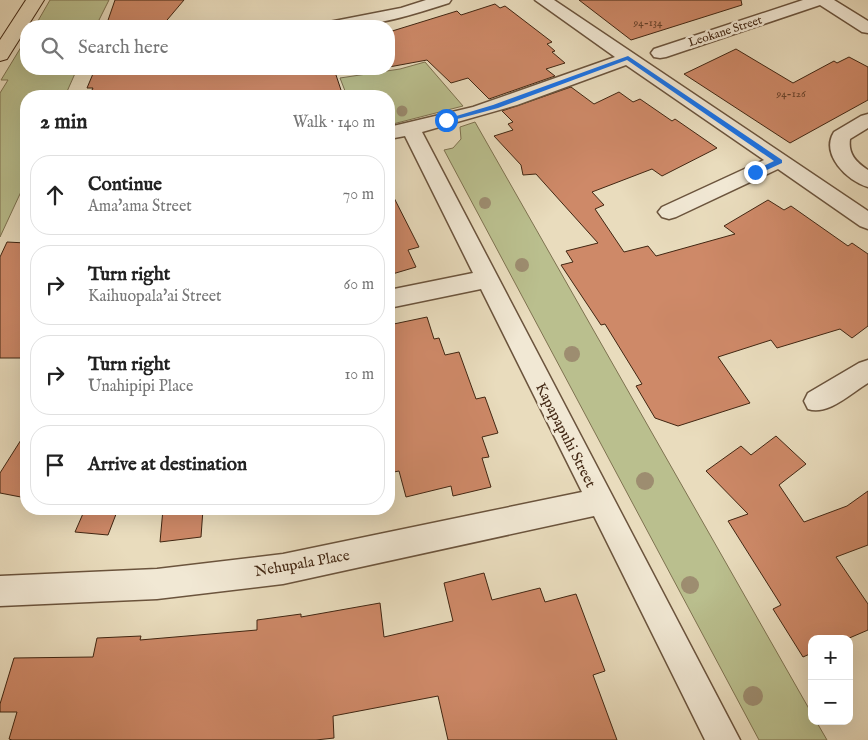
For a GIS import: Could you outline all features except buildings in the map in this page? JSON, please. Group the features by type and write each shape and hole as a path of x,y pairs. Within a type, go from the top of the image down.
{"highway":[{"path":"22,20 35,0"},
{"path":"0,55 20,24"}],"street":[{"path":"365,20 404,12 443,0"},
{"path":"543,0 868,221"},
{"path":"821,0 868,28"},
{"name":"Leokane Street","path":"660,53 821,0"},
{"path":"400,131 495,106 628,58"},
{"path":"868,120 841,136 838,146 845,163 868,180"},
{"name":"Kapapapuhi Street","path":"400,131 488,279 723,740"},
{"path":"669,212 779,161"},
{"path":"395,298 488,279"},
{"path":"817,401 868,370"},
{"name":"Nehupala Place","path":"0,591 157,584 283,569 600,501"}],"green space":[{"path":"50,0 109,0 99,20 38,20"},
{"path":"20,49 20,75 74,75 68,90 20,90 20,194 0,237 0,93 8,80 1,80"},
{"path":"425,62 463,106 395,123 395,90 345,90 340,78 360,75 395,75 395,70"},
{"path":"475,122 808,707 808,725 818,725 827,740 759,740 444,150 453,148 461,139 460,127"}],"route":[{"path":"446,120 495,106 628,58 779,161 755,172"}]}
